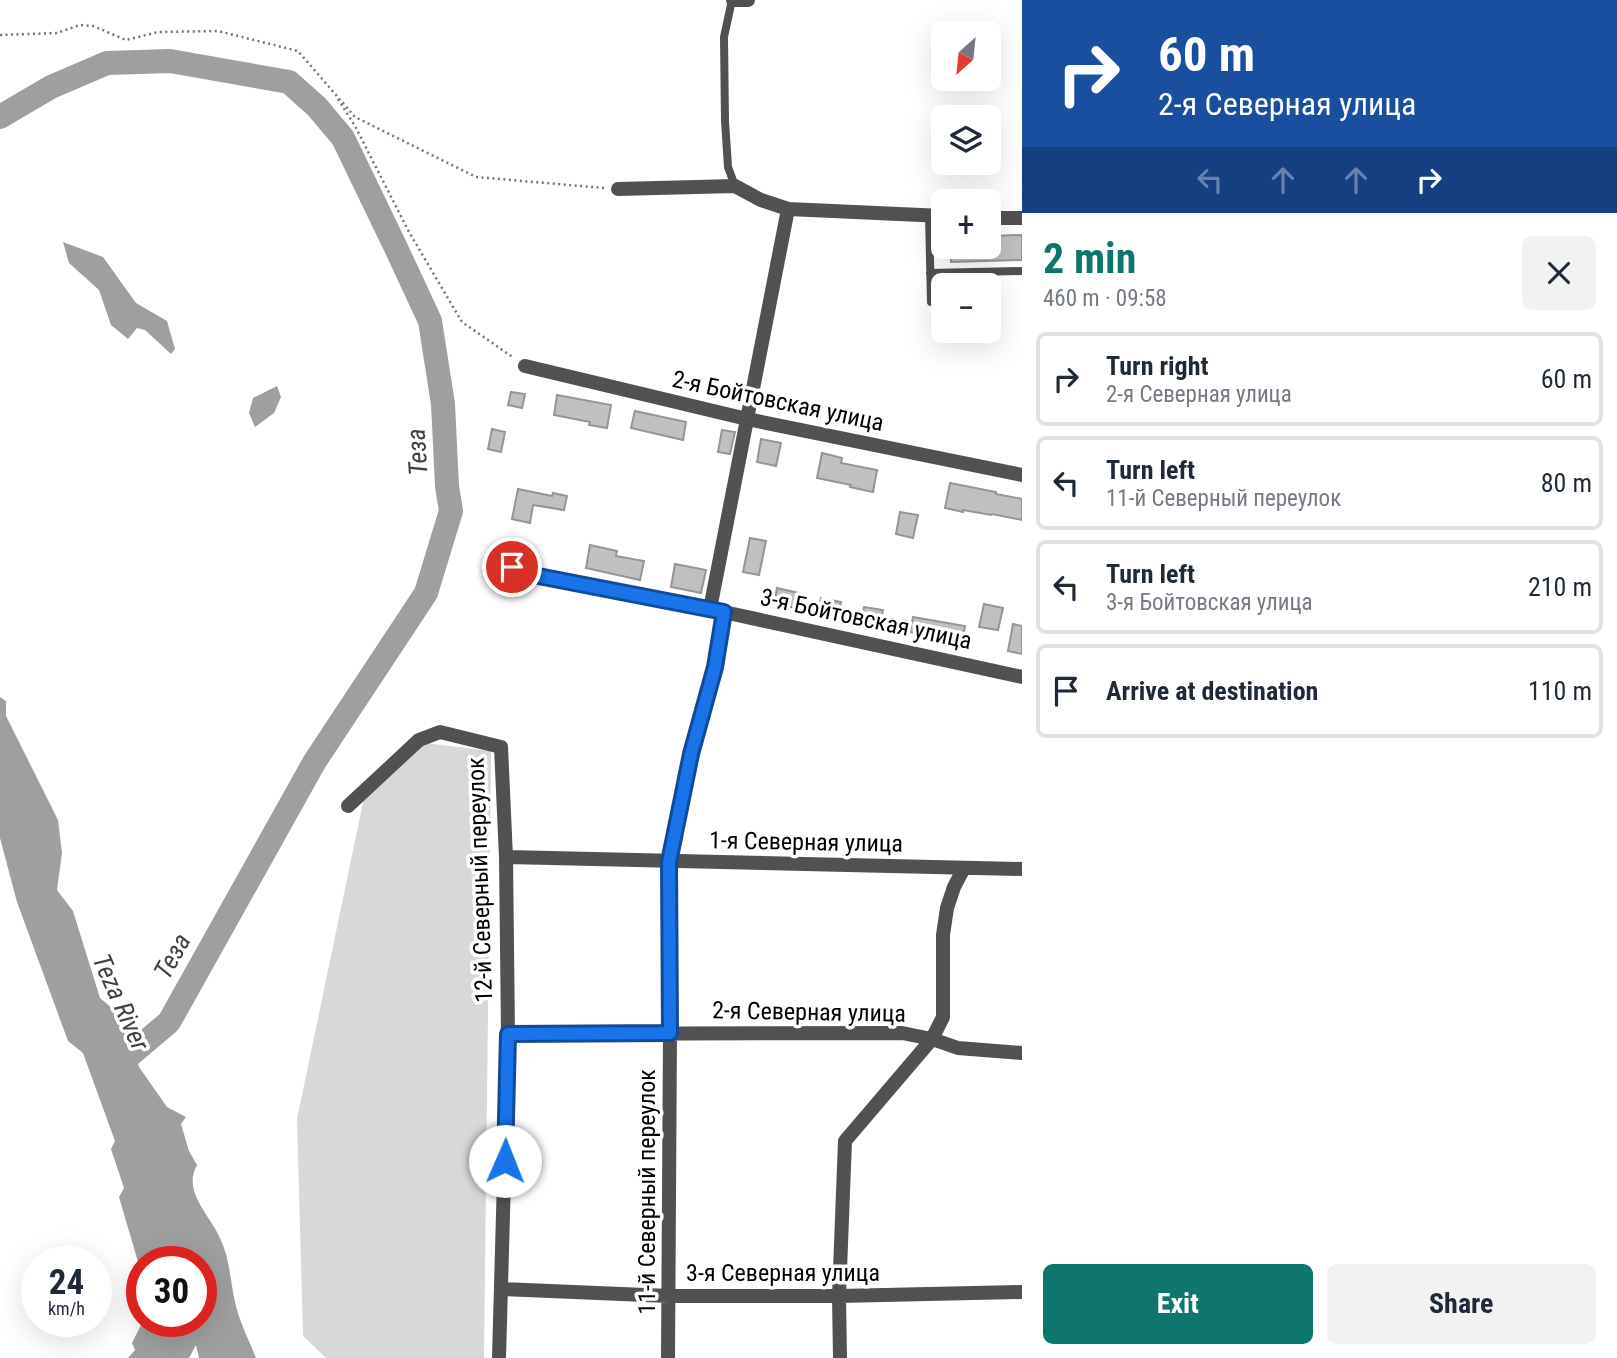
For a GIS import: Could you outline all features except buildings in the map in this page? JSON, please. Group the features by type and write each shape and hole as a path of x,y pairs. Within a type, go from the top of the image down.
{"street":[{"path":"732,0 748,0"},
{"path":"618,189 735,186 761,200 788,209 931,216"},
{"name":"11-й Северный переулок","path":"668,1358 669,862 691,754 715,667 717,610 747,419 788,209"},
{"path":"1001,218 1022,218"},
{"name":"2-я Бойтовская улица","path":"525,366 747,419 1022,475"},
{"name":"3-я Бойтовская улица","path":"495,559 528,574 717,610 1022,677"},
{"name":"12-й Северный переулок","path":"348,806 419,740 440,732 501,747 506,857 508,1034 499,1358"},
{"name":"1-я Северная улица","path":"506,857 1022,869"},
{"path":"840,1358 839,1296 845,1141 932,1039 943,1017 943,936 947,908 964,868"},
{"name":"2-я Северная улица","path":"508,1034 902,1033 958,1048 1022,1053"},
{"name":"3-я Северная улица","path":"502,1289 669,1296 1022,1292"}],"lane":[{"path":"732,0 724,37 725,121 728,167 735,186"},
{"path":"931,259 931,302"},
{"path":"930,272 1022,271"}],"path":[{"path":"0,35 57,33 80,25 93,26 126,40 158,32 218,31 298,51 355,117 476,177 618,189"},
{"path":"332,89 355,126 409,232 462,322 525,366"}],"shaded area":[{"path":"63,242 103,257 136,303 167,321 175,349 171,354 145,330 137,328 128,339 111,325 99,290 69,263"},
{"path":"277,386 281,397 274,413 255,427 249,413 253,398"},
{"path":"0,697 6,701 6,716 58,820 62,853 57,890 73,911 100,998 126,1020 139,1067 167,1107 186,1117 181,1124 189,1151 197,1165 193,1175 195,1193 223,1246 237,1309 256,1358 199,1358 196,1345 189,1358 128,1358 135,1350 132,1343 135,1337 217,1337 217,1246 133,1246 119,1197 124,1188 111,1149 115,1141 83,1053 68,1041 17,902 0,838"},
{"path":"417,742 491,751 484,1358 326,1358 303,1336 297,1119 366,788"}],"waterway":[{"name":"Теза","path":"0,117 51,87 107,63 170,61 289,82 317,107 343,138 397,250 430,321 443,404 447,486 451,511 426,593 315,761 169,1022 118,1065"}],"route":[{"path":"505,1161 508,1034 670,1033 669,862 691,754 715,667 724,612 528,574 512,567"}],"water label":[{"name":"Teza River","path":"121,1002"}]}
